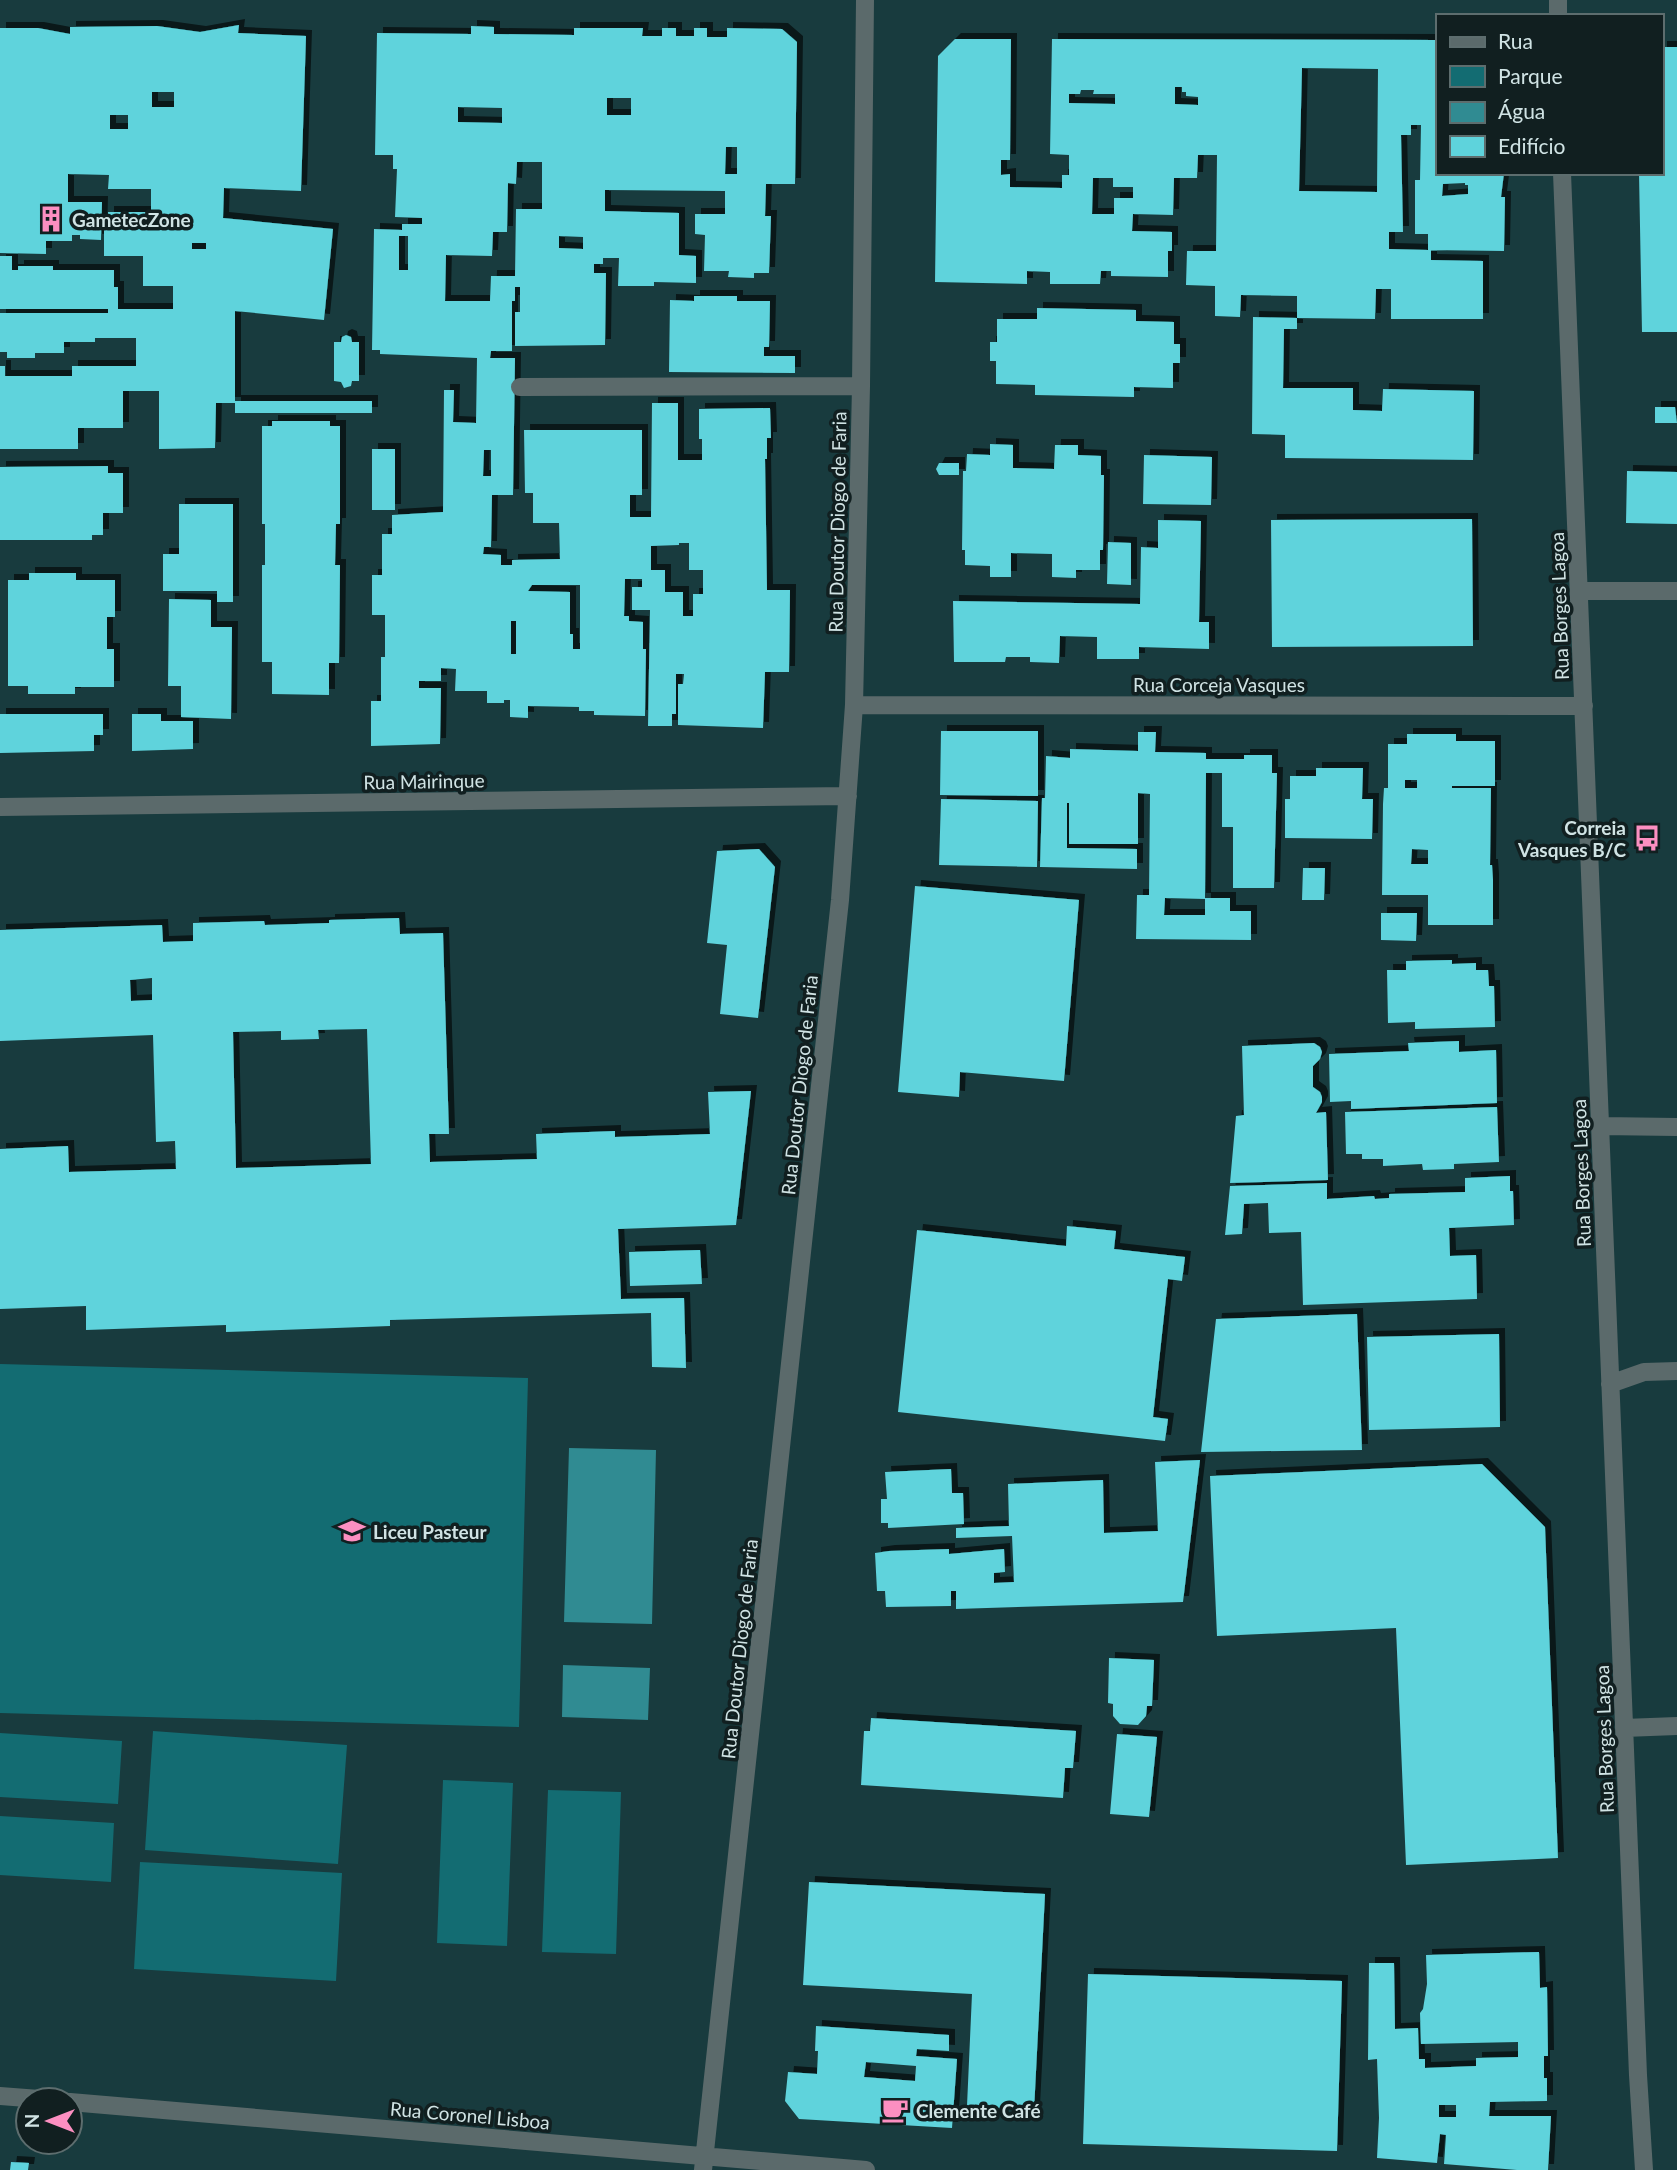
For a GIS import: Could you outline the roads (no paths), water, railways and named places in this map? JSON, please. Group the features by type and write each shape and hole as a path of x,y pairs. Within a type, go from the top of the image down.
{"street":[{"name":"Rua Doutor Diogo de Faria","path":"703,2163 839,914 848,796 854,705 861,386 865,0"},
{"name":"Rua Borges Lagoa","path":"1562,175 1644,2170"},
{"path":"520,387 861,386"},
{"path":"1579,591 1677,592"},
{"name":"Rua Corceja Vasques","path":"854,705 1584,706"},
{"name":"Rua Mairinque","path":"0,807 848,796"},
{"path":"1600,1126 1677,1126"},
{"path":"1610,1384 1644,1373 1677,1371"},
{"path":"1624,1728 1677,1726"},
{"name":"Rua Coronel Lisboa","path":"84,2103 703,2163 866,2170"}],"water":[{"path":"569,1448 656,1450 652,1624 564,1622"},
{"path":"563,1665 650,1668 648,1720 562,1717"}],"place":[{"name":"GametecZone","path":"51,219"},
{"name":"Correia Vasques B/C","path":"1647,838"},
{"name":"Liceu Pasteur","path":"352,1531"},
{"name":"Clemente Café","path":"895,2110"}]}
